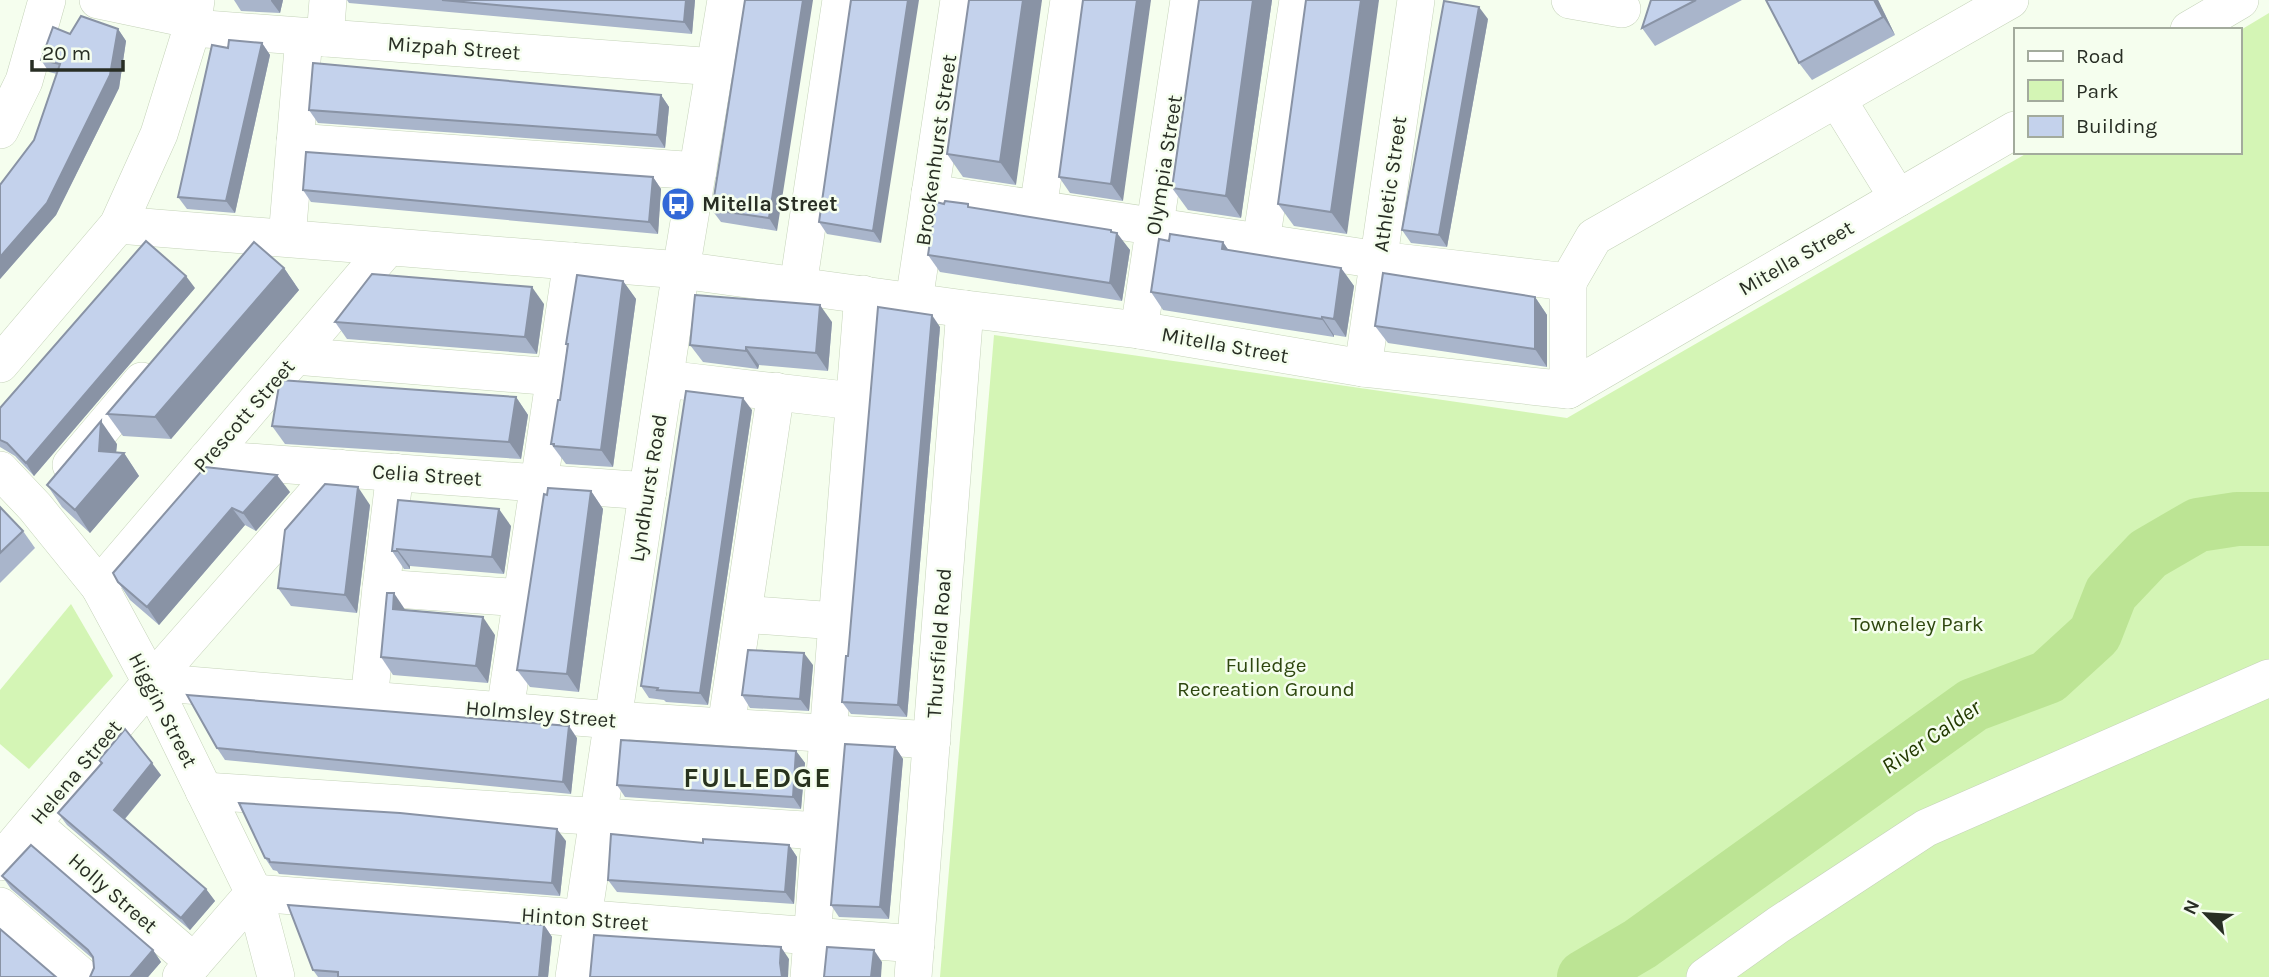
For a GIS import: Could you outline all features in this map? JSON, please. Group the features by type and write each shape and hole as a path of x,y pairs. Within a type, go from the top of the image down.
{"street":[{"path":"0,130 24,81 47,0"},
{"name":"Mizpah Street","path":"98,0 315,37 716,67"},
{"path":"239,268 276,238 315,37 328,0"},
{"name":"Lyndhurst Road","path":"574,977 664,379 726,0"},
{"path":"798,286 841,0"},
{"name":"Brockenhurst Street","path":"914,301 959,0"},
{"path":"1038,209 1069,0"},
{"name":"Olympia Street","path":"1139,330 1189,0"},
{"path":"1261,242 1298,0"},
{"name":"Athletic Street","path":"1363,368 1416,0"},
{"path":"1570,0 1622,9"},
{"path":"1568,390 1567,282 1594,237 2010,0"},
{"path":"2192,28 2240,0"},
{"path":"0,364 118,225 159,134 194,16"},
{"path":"1836,99 1898,198"},
{"name":"Mitella Street","path":"118,225 681,270 1139,330 1363,368 1568,390 2014,132"},
{"path":"295,142 698,171"},
{"path":"930,193 1379,260 1567,282"},
{"name":"Prescott Street","path":"99,586 388,247"},
{"path":"505,711 572,261"},
{"path":"809,977 863,294"},
{"name":"Thursfield Road","path":"914,960 965,309"},
{"path":"295,356 555,377"},
{"path":"35,507 159,362"},
{"path":"664,379 855,401"},
{"path":"726,727 776,391"},
{"name":"Celia Street","path":"207,459 648,491"},
{"name":"Helena Street","path":"0,862 151,682 339,468"},
{"name":"Higgin Street","path":"0,470 35,507 99,586 151,682 254,893 276,977"},
{"path":"369,700 395,472"},
{"path":"381,588 522,598"},
{"path":"743,614 836,621"},
{"path":"1705,977 1778,925 1926,828 2269,678"},
{"name":"Holmsley Street","path":"151,682 613,720 932,740"},
{"path":"204,792 820,831"},
{"name":"Holly Street","path":"33,824 187,970"},
{"path":"187,970 254,893"},
{"name":"Hinton Street","path":"254,893 812,936 914,960"},
{"path":"0,906 82,977"}],"green space":[{"name":"Towneley Park","path":"2269,13 2269,977 940,977 994,335 1567,418 2026,154 2241,154 2241,30"},
{"path":"71,604 113,676 29,769 0,744 0,690"}],"building":[{"path":"442,0 686,0 684,22"},
{"path":"745,0 803,0 769,218 712,210"},
{"path":"851,0 908,0 873,231 819,222"},
{"path":"969,0 1023,0 1000,162 947,154"},
{"path":"1083,0 1137,0 1111,184 1059,177"},
{"path":"1199,0 1253,0 1226,196 1172,188"},
{"path":"1306,0 1361,0 1331,212 1278,204"},
{"path":"1651,0 1696,0 1642,28"},
{"path":"1766,0 1874,0 1883,17 1799,63"},
{"path":"1444,1 1479,7 1439,235 1402,230"},
{"path":"81,16 118,29 110,75 47,203 0,257 0,185 34,140 60,64 41,60 53,27 70,34"},
{"path":"229,40 262,43 226,201 178,197 212,45 228,48"},
{"path":"313,63 661,95 657,135 309,110"},
{"path":"306,152 653,177 649,222 303,190"},
{"path":"945,201 1111,230 1117,233 1110,283 928,255 936,202 944,204"},
{"path":"1170,234 1223,242 1222,249 1341,268 1334,319 1151,292 1159,239 1169,241"},
{"path":"146,241 186,276 26,463 7,443 0,440 0,408"},
{"path":"254,242 284,268 155,417 107,414"},
{"path":"1383,273 1535,297 1535,349 1375,326"},
{"path":"372,274 532,287 525,337 335,322"},
{"path":"577,275 623,281 601,450 551,444 560,400"},
{"path":"695,295 820,305 816,353 746,347 746,351 690,345"},
{"path":"878,307 932,315 898,705 842,702"},
{"path":"280,380 516,397 509,442 272,426"},
{"path":"686,391 743,398 700,693 641,686"},
{"path":"101,421 99,451 124,453 75,510 47,485"},
{"path":"205,467 277,475 243,513 232,508 147,607 118,582 113,573"},
{"path":"325,484 358,487 345,595 278,588 285,530"},
{"path":"548,488 591,491 567,674 517,670 544,494 547,495"},
{"path":"398,500 499,509 492,557 397,549 392,551"},
{"path":"0,507 23,531 0,553"},
{"path":"387,593 394,593 393,609 483,617 476,666 381,657"},
{"path":"748,650 804,653 800,699 742,695"},
{"path":"187,695 569,726 563,782 217,748"},
{"path":"125,729 152,763 114,810 206,889 181,918 58,813 102,763 99,760"},
{"path":"621,740 796,751 793,797 617,785"},
{"path":"845,744 895,747 880,907 831,905"},
{"path":"239,803 400,813 557,829 552,883 270,862 265,858"},
{"path":"611,834 703,843 703,839 789,845 785,892 608,880"},
{"path":"31,845 153,950 130,977 90,977 94,968 93,957 88,950 2,876"},
{"path":"288,905 544,925 539,977 338,977 338,972 313,970"},
{"path":"0,929 56,977 0,977"},
{"path":"594,935 781,947 782,977 590,977"},
{"path":"827,947 874,950 871,977 824,977"}],"waterway":[{"name":"River Calder","path":"1584,977 1640,944 1973,705 2048,677 2095,634 2111,593 2148,554 2198,525 2237,519 2269,519"}],"place":[{"name":"Mitella Street","path":"678,204"}],"district":[{"name":"FULLEDGE","path":"758,777"}],"park label":[{"name":"Fulledge Recreation Ground","path":"1266,677"}]}
